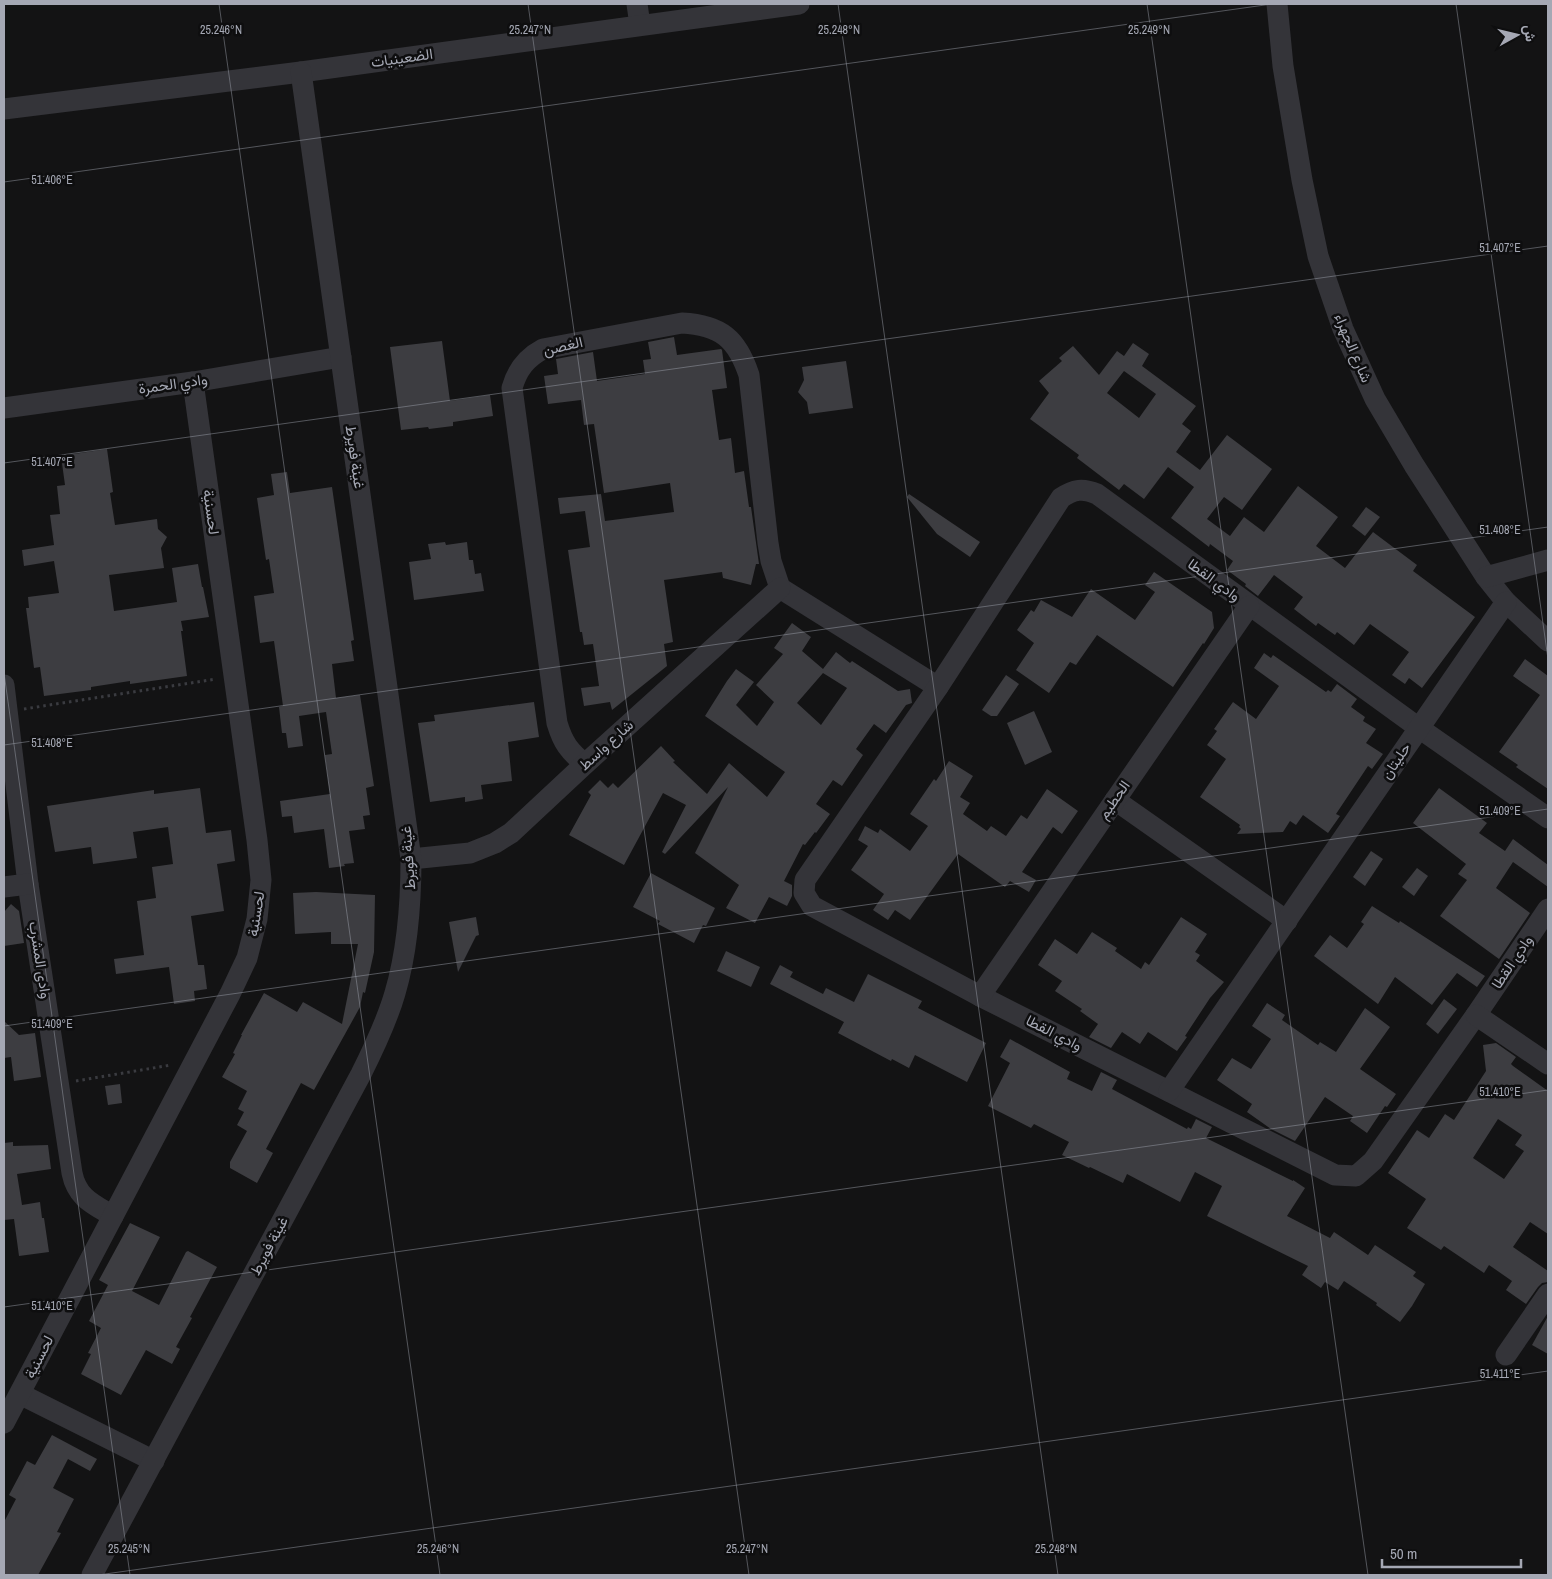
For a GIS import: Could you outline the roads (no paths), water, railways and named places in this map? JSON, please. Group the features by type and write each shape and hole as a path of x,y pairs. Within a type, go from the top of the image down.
{"street":[{"path":"637,4 640,25"},
{"name":"الضعينيات","path":"4,108 301,72 799,4"},
{"name":"شارع الجهراء","path":"1277,4 1283,66 1302,180 1318,256 1343,329 1375,399 1414,465 1486,577 1506,602 1548,641"},
{"name":"غينة فويرط","path":"92,1575 361,1074 381,1034 396,992 406,949 411,904 411,859 301,72"},
{"name":"الغصن","path":"585,764 572,754 561,739 557,723 512,388 519,369 526,361 543,349 682,323 701,324 718,331 733,342 743,358 749,375 768,543 771,561 780,588"},
{"name":"وادي الحمرة","path":"4,408 192,382 341,357"},
{"name":"لحسنية","path":"4,1422 230,994 247,958 257,919 261,880 255,830 192,382"},
{"name":"وادي القطا","path":"1548,818 1249,606 1097,494 1088,490 1078,490 1069,492 1061,498 938,687 805,880 804,893 812,906 980,996 1335,1175 1356,1176 1373,1161 1476,1015 1548,908"},
{"path":"1486,577 1548,560"},
{"path":"780,588 938,687"},
{"name":"شارع واسط","path":"411,859 470,853 495,843 511,833 780,588"},
{"name":"حليتان","path":"1169,1091 1506,602"},
{"name":"الحطيم","path":"980,996 1249,606"},
{"name":"وادى المشرب","path":"4,685 28,884 73,1182 83,1197 113,1216"},
{"path":"1115,800 1287,921"},
{"path":"4,887 28,884"},
{"path":"1476,1015 1548,1064"},
{"path":"1506,1354 1548,1294"},
{"name":"لحسنية","path":"20,1394 154,1461"}]}
